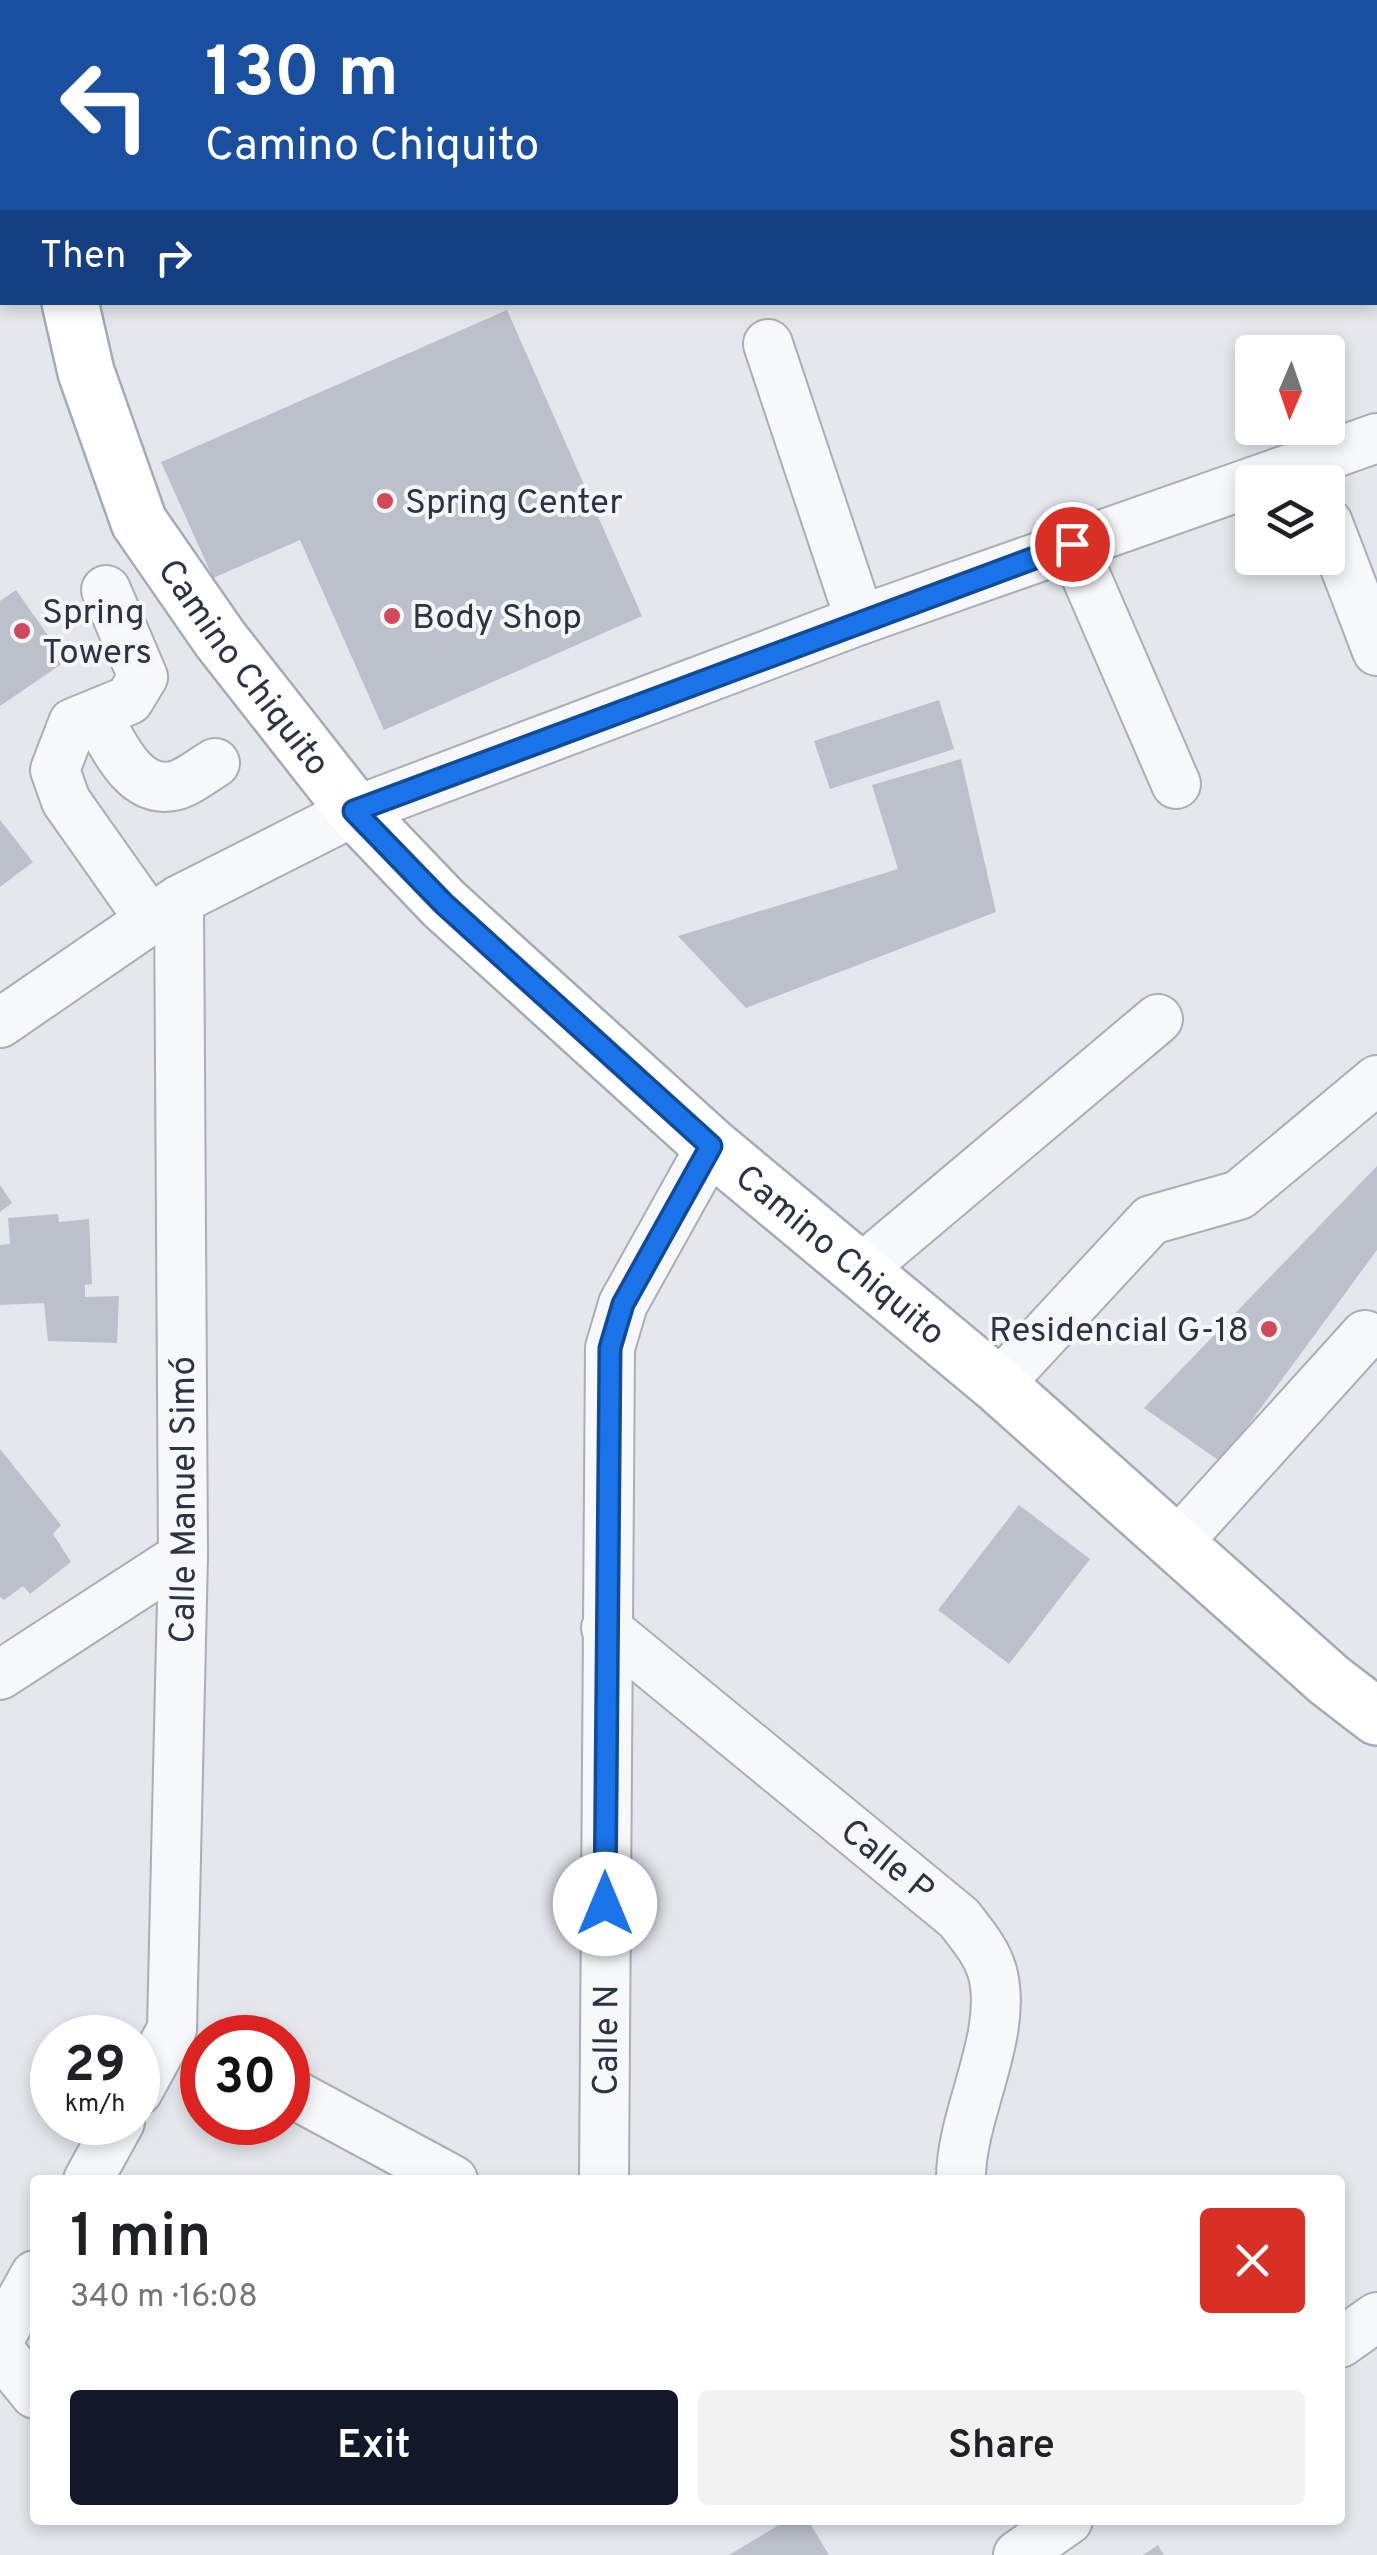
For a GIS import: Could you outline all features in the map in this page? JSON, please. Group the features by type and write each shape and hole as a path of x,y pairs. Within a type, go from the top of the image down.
{"main road":[{"name":"Camino Chiquito","path":"71,305 86,372 139,522 220,639 354,811 444,904 711,1146 861,1268 1377,1716"}],"street":[{"path":"768,344 860,620"},
{"path":"1324,465 1377,438"},
{"path":"0,1023 164,910 354,811 860,620 1072,544 1235,495"},
{"path":"1072,544 1176,784"},
{"path":"1345,567 1377,651"},
{"path":"106,590 143,676 129,700 74,724 55,770 66,801 164,910"},
{"path":"96,714 125,762 143,782 172,786 216,763"},
{"name":"Calle Manuel Simó","path":"164,910 183,1556 187,2015"},
{"path":"861,1268 1158,1019"},
{"path":"998,1386 1151,1220 1239,1195 1377,1080"},
{"name":"Calle N","path":"604,2175 610,1348 623,1304 711,1146"},
{"path":"1175,1544 1365,1335"},
{"path":"0,1675 183,1556"},
{"name":"Calle P","path":"606,1628 959,1918 978,1943 992,1974 994,2008 963,2146 961,2175"},
{"name":"Calle Manuel Simó","path":"160,2067 180,2045"},
{"path":"310,2103 443,2175"},
{"path":"91,2175 107,2145"},
{"path":"0,2338 30,2284"},
{"path":"1345,2339 1377,2316"},
{"path":"0,2351 30,2388"},
{"path":"1018,2555 1061,2525"}],"building":[{"name":"Spring Center","path":"507,310 642,616 384,730 300,540 213,578 161,462"},
{"name":"Spring Towers","path":"16,590 66,661 0,706 0,601"},
{"path":"939,700 954,749 830,789 814,741"},
{"path":"961,759 996,912 746,1008 678,936 898,869 872,785"},
{"path":"0,820 33,862 0,887"},
{"name":"Residencial G-18","path":"1377,1166 1377,1250 1221,1462 1144,1408"},
{"path":"0,1185 12,1203 0,1212"},
{"path":"58,1214 59,1222 89,1219 92,1284 85,1285 85,1297 119,1296 117,1343 48,1341 44,1303 0,1305 0,1245 10,1244 8,1218"},
{"path":"0,1449 61,1525 53,1534 71,1562 30,1594 23,1586 4,1600 0,1597"},
{"path":"1019,1505 1090,1559 1009,1664 938,1610"},
{"path":"779,2525 811,2525 829,2555 729,2555"},
{"path":"1158,2545 1164,2555 1143,2555"}],"place":[{"name":"Spring Center","path":"385,501"},
{"name":"Body Shop","path":"392,616"},
{"name":"Spring Towers","path":"22,631"},
{"name":"Residencial G-18","path":"1269,1329"}],"route":[{"path":"605,1904 610,1348 623,1304 711,1146 444,904 354,811 1072,544"}]}
